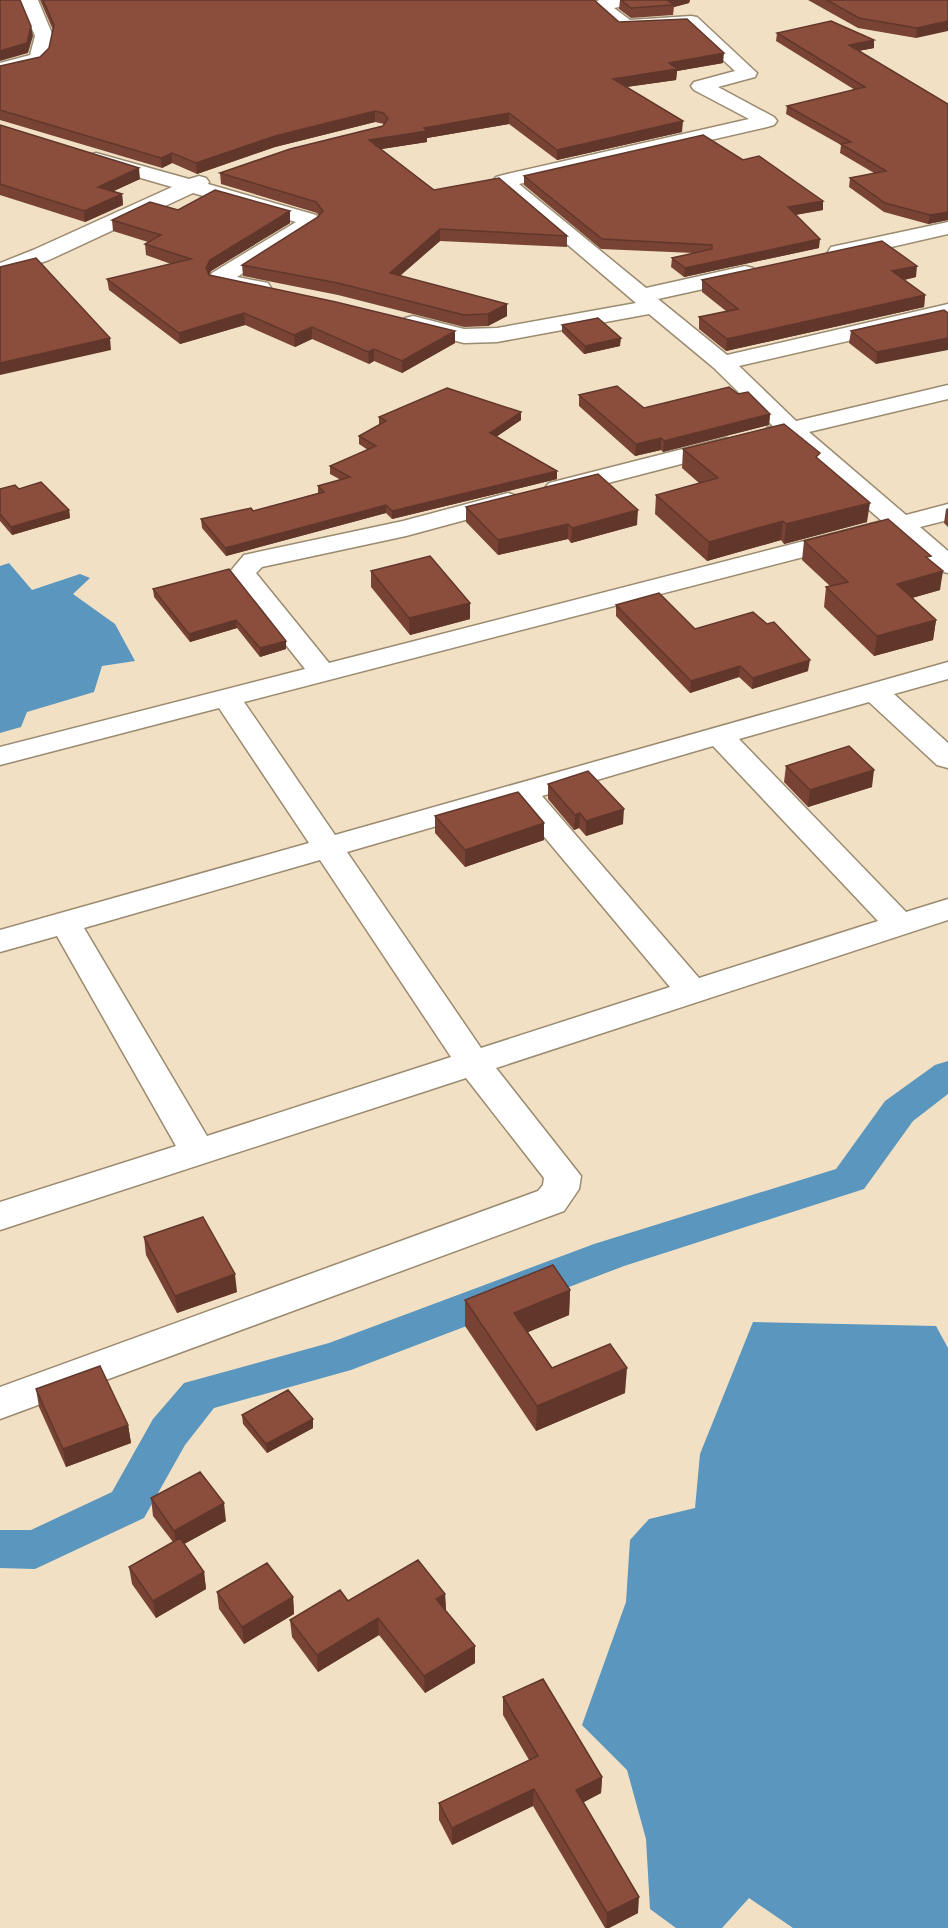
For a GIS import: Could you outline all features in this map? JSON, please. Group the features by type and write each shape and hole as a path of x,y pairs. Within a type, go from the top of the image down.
{"street":[{"path":"0,69 39,58 44,36 29,0"},
{"path":"628,0 600,5 626,26 691,21 748,73 701,86 767,122 504,181 722,363 790,429 948,565"},
{"path":"76,152 309,219 310,222 220,278 220,280 285,293"},
{"path":"0,270 41,255 220,174"},
{"path":"823,255 948,228"},
{"path":"396,319 464,336 497,335 647,301 766,268"},
{"path":"722,363 948,311"},
{"path":"323,673 243,573 253,561 406,528 790,429 948,392"},
{"path":"0,756 948,512"},
{"path":"0,941 948,670"},
{"path":"873,691 948,759"},
{"path":"0,1403 551,1201 561,1189 563,1176 473,1063 227,698"},
{"path":"719,735 900,925"},
{"path":"522,791 692,992"},
{"path":"0,1216 948,909"},
{"path":"65,922 198,1152"}],"water":[{"path":"9,563 32,590 80,574 90,578 73,594 115,624 135,661 102,666 94,692 27,712 21,727 0,733 0,566"},
{"path":"753,1322 936,1326 948,1348 948,1928 793,1928 749,1898 722,1928 676,1928 650,1909 646,1839 627,1770 582,1725 626,1602 630,1540 649,1519 695,1508 700,1454"}],"building":[{"path":"0,0 20,0 31,26 27,43 0,51"},
{"path":"43,0 594,0 619,22 687,19 724,53 669,63 677,69 613,79 683,121 557,150 509,113 424,128 427,131 369,140 434,190 499,178 567,236 440,229 390,273 507,304 488,314 464,315 338,283 242,265 318,217 323,211 316,202 220,173 290,149 383,126 388,118 383,113 375,111 275,136 196,163 172,153 161,158 0,110 0,66 40,57 49,48 54,25"},
{"path":"621,0 667,0 674,5 631,8"},
{"path":"827,0 948,0 948,21 917,28 859,18"},
{"path":"831,21 874,40 849,45 948,104 948,212 930,215 885,203 850,178 886,171 841,144 851,142 787,106 865,87 777,33"},
{"path":"0,125 139,168 98,187 122,194 84,211 0,184"},
{"path":"703,135 743,160 759,156 823,201 788,207 820,239 685,268 672,258 712,249 712,245 602,239 524,176"},
{"path":"215,190 290,211 210,260 206,268 209,275 336,302 455,331 402,361 374,349 368,352 312,327 294,335 244,313 179,333 107,279 191,259 145,244 161,235 112,220 150,202 178,210"},
{"path":"882,241 917,266 892,271 925,295 727,339 699,317 738,309 702,280"},
{"path":"36,258 110,338 0,363 0,267"},
{"path":"944,310 948,313 948,338 877,352 851,331"},
{"path":"598,318 621,338 585,346 562,325"},
{"path":"617,386 644,408 729,387 738,394 748,392 770,414 664,441 661,438 636,444 579,395"},
{"path":"447,388 521,412 490,433 557,471 392,511 386,505 225,548 201,519 251,508 253,511 324,492 318,486 350,477 330,466 376,446 359,436 386,421 379,417"},
{"path":"784,424 820,453 816,457 870,503 786,524 783,521 709,542 656,495 718,478 683,449"},
{"path":"598,474 638,510 572,528 568,524 498,540 466,507"},
{"path":"41,482 69,510 11,527 0,514 0,489 15,485 19,489"},
{"path":"888,519 931,556 926,557 943,571 897,584 936,620 877,636 826,587 848,582 804,541"},
{"path":"430,556 470,603 409,618 371,571"},
{"path":"229,569 286,641 260,648 236,620 189,634 153,589"},
{"path":"659,593 695,629 753,612 767,624 774,622 810,660 753,678 740,666 691,681 616,605"},
{"path":"849,746 874,770 810,790 786,766"},
{"path":"588,771 624,809 586,821 580,813 575,815 548,784"},
{"path":"518,792 544,823 465,850 435,816"},
{"path":"203,1217 235,1274 175,1296 144,1237"},
{"path":"553,1265 570,1290 514,1313 552,1368 610,1344 627,1368 537,1406 465,1300"},
{"path":"100,1366 128,1425 63,1449 36,1389"},
{"path":"288,1390 313,1419 266,1444 242,1415"},
{"path":"200,1472 224,1503 174,1531 151,1498"},
{"path":"180,1538 204,1572 153,1601 129,1567"},
{"path":"418,1560 445,1594 436,1599 475,1646 424,1676 378,1618 317,1655 290,1620 340,1590 348,1601"},
{"path":"267,1563 293,1597 242,1627 217,1592"},
{"path":"543,1679 602,1777 576,1790 639,1897 607,1913 534,1789 452,1828 439,1803 538,1756 503,1697"}],"waterway":[{"path":"0,1549 35,1550 128,1505 169,1432 199,1395 336,1358 609,1255 850,1179 899,1111 948,1074"}]}
